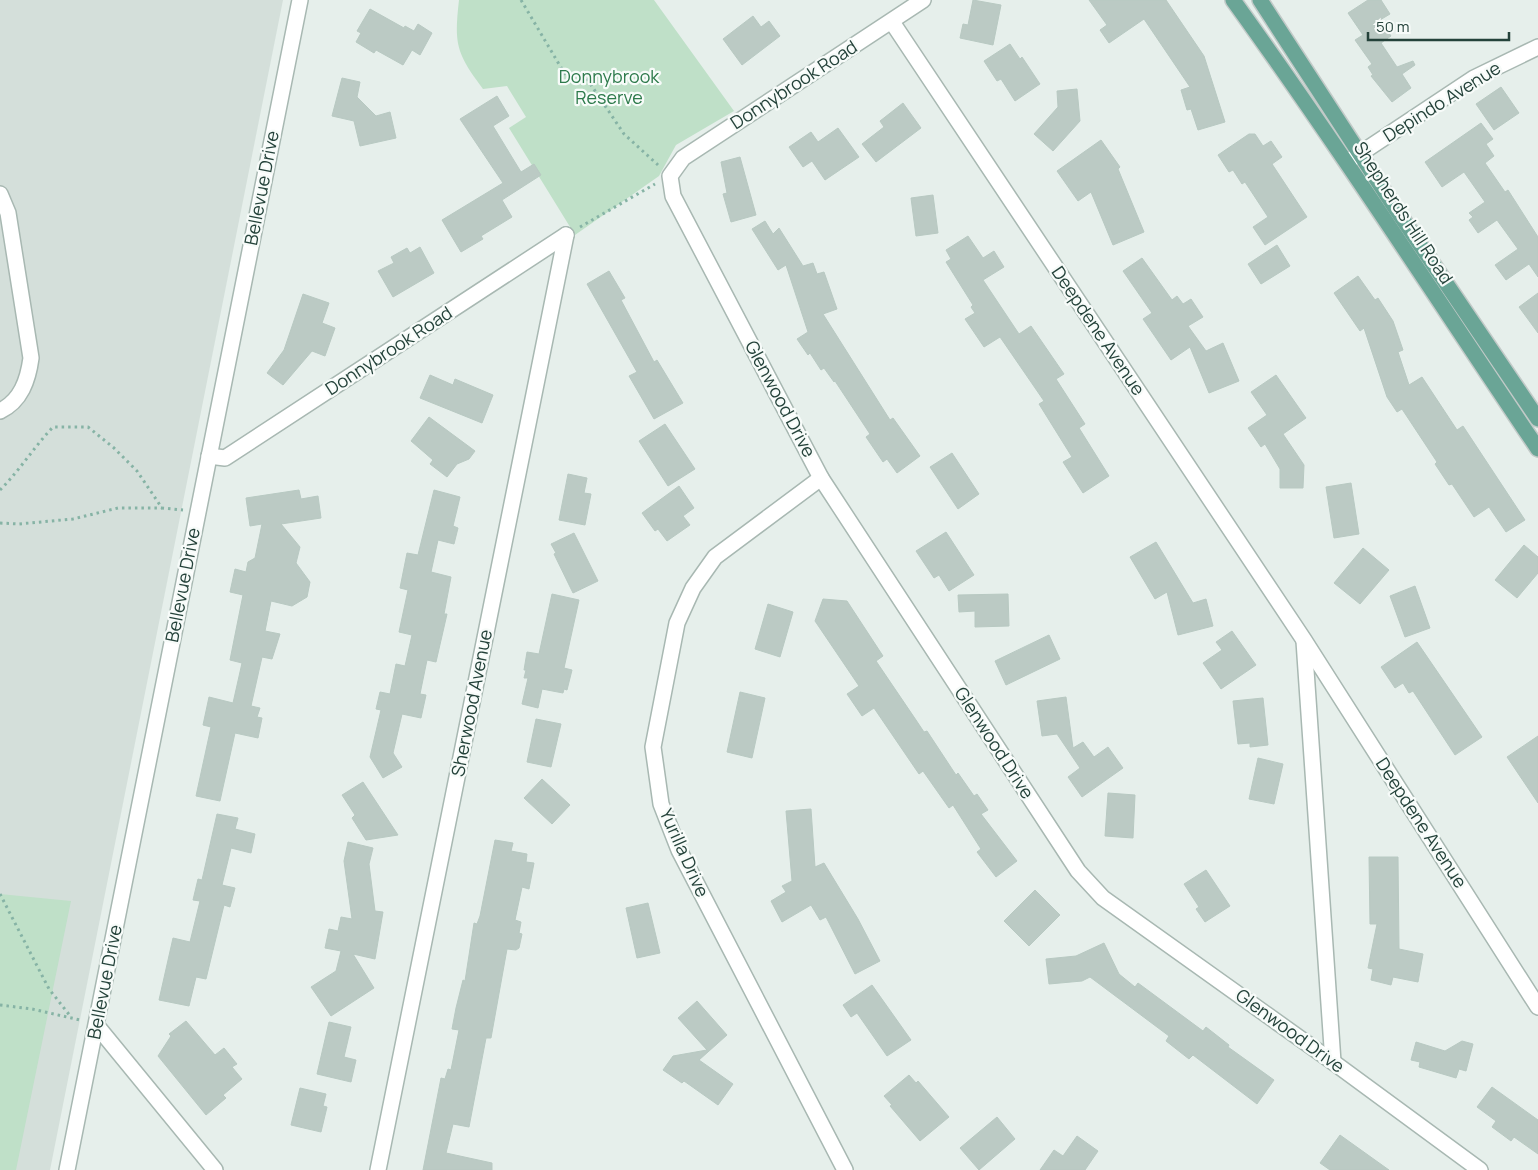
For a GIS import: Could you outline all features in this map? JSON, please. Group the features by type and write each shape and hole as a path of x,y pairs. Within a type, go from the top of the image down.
{"main road":[{"name":"Shepherds Hill Road","path":"1233,0 1354,158 1538,419"},
{"name":"Shepherds Hill Road","path":"1260,0 1354,158 1380,214 1538,449"}],"street":[{"name":"Bellevue Drive","path":"67,1170 300,0"},
{"name":"Donnybrook Road","path":"670,176 683,158 923,0"},
{"name":"Deepdene Avenue","path":"892,22 1304,640 1538,1007"},
{"name":"Depindo Avenue","path":"1354,158 1474,78 1538,46"},
{"name":"Glenwood Drive","path":"670,176 673,196 821,478 1078,871 1103,898 1334,1062 1480,1170"},
{"path":"0,194 8,213 32,358 29,374 21,392 11,406 0,411"},
{"name":"Donnybrook Road","path":"209,456 225,458 566,235"},
{"name":"Sherwood Avenue","path":"378,1170 566,235"},
{"name":"Yurilla Drive","path":"821,478 715,557 693,588 677,623 652,747 661,804 679,850 845,1170"},
{"name":"Deepdene Avenue","path":"1304,640 1334,1062"},
{"path":"96,1026 215,1170"}],"path":[{"path":"521,0 570,81 583,73 624,134 670,176 566,235"},
{"path":"0,490 17,473 34,448 53,426 88,426 137,471 162,508"},
{"path":"0,523 19,524 73,518 118,508 162,508 198,512"},
{"path":"0,894 9,908 49,990 70,1017"},
{"path":"0,1005 70,1017 96,1026"}],"shaded area":[{"path":"0,0 283,0 50,1170 0,1170"}],"green space":[{"name":"Donnybrook Reserve","path":"459,0 654,0 734,111 676,145 659,176 575,235 509,128 526,117 507,86 483,89 462,57 457,38"},
{"path":"0,894 71,901 16,1170 0,1170"}],"building":[{"path":"973,0 1001,5 993,45 960,38 963,24 968,25"},
{"path":"1089,0 1166,0 1204,56 1225,122 1198,130 1191,109 1187,110 1181,90 1190,87 1144,19 1109,43 1100,30 1107,25"},
{"path":"1368,0 1381,0 1390,14 1380,20 1391,36 1381,43 1397,67 1413,61 1415,65 1402,74 1411,88 1392,102 1371,76 1373,75 1368,67 1372,64 1355,40 1363,35 1348,13"},
{"path":"370,9 404,28 405,26 414,31 418,24 432,33 420,55 412,50 403,65 376,50 374,53 356,42 361,33 357,31"},
{"path":"753,16 761,27 769,21 780,36 742,65 723,39"},
{"path":"1010,44 1020,59 1022,57 1040,84 1015,101 1001,79 997,81 984,61"},
{"path":"342,78 360,82 357,97 376,116 390,112 396,138 360,146 354,121 332,116"},
{"path":"1501,87 1519,113 1494,130 1476,104"},
{"path":"1077,89 1080,121 1053,151 1034,134 1058,107 1057,91"},
{"path":"497,96 509,116 493,126 521,172 534,164 541,175 502,200 512,217 481,236 483,239 461,252 442,220 503,183 460,119"},
{"path":"903,103 921,128 876,162 862,144 884,127 880,121"},
{"path":"1481,123 1493,139 1486,144 1494,156 1485,163 1505,192 1508,190 1538,237 1538,277 1529,264 1506,280 1495,265 1518,249 1497,220 1478,233 1469,220 1473,217 1469,213 1485,202 1464,172 1442,187 1425,162"},
{"path":"838,128 859,157 825,180 812,161 803,167 789,147 811,132 818,142"},
{"path":"1249,134 1255,134 1263,146 1271,141 1282,157 1272,164 1307,217 1265,245 1253,227 1268,217 1245,182 1242,184 1233,170 1229,172 1218,155"},
{"path":"1101,140 1120,167 1118,169 1144,232 1113,245 1091,192 1078,201 1057,171"},
{"path":"740,157 756,215 731,222 723,194 727,193 721,162"},
{"path":"933,195 938,233 916,236 911,198"},
{"path":"765,221 773,234 779,228 803,266 813,263 817,274 824,272 837,309 823,314 890,420 893,418 920,456 897,473 887,459 883,462 866,437 870,434 835,381 824,368 821,370 810,353 808,355 797,339 808,332 786,265 778,270 752,229"},
{"path":"968,236 983,258 994,251 1004,267 983,280 1019,334 1031,326 1064,374 1056,379 1085,424 1079,428 1109,476 1083,493 1063,462 1072,457 1039,404 1044,401 1000,337 984,347 965,319 975,313 971,307 973,305 946,262 951,259 946,250"},
{"path":"1277,245 1290,266 1261,284 1248,264"},
{"path":"420,247 434,273 393,297 378,271 394,263 391,257 407,248 410,253"},
{"path":"1142,258 1172,300 1177,296 1183,304 1191,299 1203,317 1188,326 1206,351 1223,343 1239,381 1209,393 1190,347 1171,360 1143,319 1152,313 1123,271"},
{"path":"609,271 625,298 621,300 654,362 657,360 683,403 654,419 629,376 637,372 587,284"},
{"path":"1358,276 1375,300 1378,298 1393,321 1403,350 1398,352 1409,385 1422,377 1457,430 1463,426 1525,520 1506,532 1489,507 1474,517 1452,484 1449,485 1435,464 1437,462 1402,409 1397,412 1387,397 1364,328 1360,331 1334,293"},
{"path":"1538,293 1538,333 1519,307"},
{"path":"303,294 329,303 322,323 335,328 325,356 312,351 283,385 267,373 284,350"},
{"path":"430,375 453,385 455,379 493,395 482,423 420,398"},
{"path":"1276,375 1306,418 1283,434 1304,465 1303,488 1280,488 1280,469 1265,444 1261,447 1248,428 1267,415 1251,392"},
{"path":"429,417 475,451 469,459 457,464 447,477 430,464 433,460 411,441"},
{"path":"665,424 695,469 668,486 639,441"},
{"path":"952,453 979,494 958,509 930,467"},
{"path":"568,474 587,478 584,493 591,494 585,525 559,520"},
{"path":"1351,483 1359,534 1334,538 1326,487"},
{"path":"679,486 694,508 683,516 690,525 667,541 658,529 655,531 642,513"},
{"path":"299,490 301,499 318,496 321,518 281,524 300,547 296,563 310,582 307,597 292,606 271,601 265,631 280,634 272,659 262,657 251,706 260,708 257,717 262,718 258,738 235,733 220,801 196,796 211,727 203,725 209,697 233,703 242,663 230,660 243,595 230,592 235,569 246,572 248,562 255,558 262,524 250,526 246,498"},
{"path":"434,490 460,497 453,526 458,528 454,544 438,540 431,572 451,577 444,614 447,614 436,662 427,660 420,694 426,695 421,718 402,714 393,753 402,767 383,778 370,757 381,710 376,709 380,692 390,694 396,664 405,666 412,635 399,632 408,590 400,588 407,553 418,555"},
{"path":"946,532 974,575 949,591 939,575 934,578 916,551"},
{"path":"574,533 598,581 573,593 551,544"},
{"path":"1156,542 1193,603 1206,599 1213,626 1178,635 1167,592 1155,599 1130,557"},
{"path":"1524,545 1538,557 1538,573 1517,598 1495,580"},
{"path":"1363,548 1389,570 1360,604 1334,583"},
{"path":"1415,586 1430,628 1405,637 1390,596"},
{"path":"552,594 579,600 564,668 572,670 567,690 564,689 563,693 542,689 538,708 522,704 528,678 524,678 526,670 524,670 527,652 539,654"},
{"path":"1008,594 1009,626 975,627 975,611 959,612 958,595"},
{"path":"823,599 847,601 883,656 876,661 924,732 927,731 956,775 958,773 974,796 977,794 988,810 981,814 1017,861 996,877 977,852 981,849 953,805 949,808 923,771 919,774 874,708 862,716 847,694 859,686 815,621"},
{"path":"768,604 793,612 780,657 755,649"},
{"path":"1232,631 1256,665 1221,689 1203,663 1222,650 1216,642"},
{"path":"1049,635 1060,659 1006,685 995,661"},
{"path":"1417,642 1482,737 1455,755 1413,691 1409,693 1403,683 1395,688 1381,667"},
{"path":"740,692 765,698 752,758 727,752"},
{"path":"1066,697 1073,748 1083,742 1094,757 1108,747 1123,768 1082,797 1068,777 1080,768 1057,734 1042,736 1037,701"},
{"path":"1263,698 1268,745 1250,747 1250,743 1238,744 1233,701"},
{"path":"536,719 561,724 551,767 527,762"},
{"path":"1538,736 1538,803 1507,757"},
{"path":"1258,758 1283,764 1274,804 1249,799"},
{"path":"542,779 570,805 552,824 524,798"},
{"path":"363,782 398,835 366,840 352,818 355,815 342,795"},
{"path":"1108,793 1135,795 1133,838 1105,836"},
{"path":"811,809 815,867 824,863 858,919 880,961 855,974 826,917 820,920 811,905 782,922 771,901 786,892 782,886 792,881 786,811"},
{"path":"217,814 238,818 235,829 255,834 251,853 231,848 222,885 235,888 230,907 224,905 206,979 196,977 189,1006 159,1000 173,938 190,942 200,901 193,900 198,879 202,880"},
{"path":"495,840 513,843 511,851 527,854 526,862 534,863 529,889 522,887 515,920 521,922 519,933 522,934 519,948 516,950 507,949 491,1038 486,1038 469,1127 453,1124 446,1153 492,1163 492,1170 423,1170 441,1078 445,1079 448,1069 451,1070 459,1030 452,1029 456,1008 463,980 465,981 474,923 477,924 480,916"},
{"path":"348,842 373,848 369,864 375,911 383,912 375,959 353,954 374,988 331,1016 311,987 336,971 341,951 325,948 329,929 338,931 341,917 352,919 344,861"},
{"path":"1369,857 1398,857 1399,949 1423,954 1418,982 1393,977 1391,985 1371,980 1373,969 1368,968 1377,924 1370,924"},
{"path":"1206,870 1230,906 1205,922 1196,909 1199,907 1184,884"},
{"path":"1035,890 1060,915 1029,946 1004,921"},
{"path":"648,903 660,953 637,958 626,908"},
{"path":"1104,943 1119,974 1135,987 1138,983 1203,1031 1206,1027 1229,1045 1228,1047 1274,1080 1257,1104 1193,1055 1189,1059 1166,1041 1169,1036 1090,977 1082,981 1049,984 1046,959 1076,956"},
{"path":"872,985 911,1040 887,1056 857,1013 851,1017 843,1005"},
{"path":"697,1001 727,1035 699,1060 733,1084 718,1105 684,1081 682,1083 663,1070 673,1056 707,1050 678,1018"},
{"path":"186,1021 215,1055 224,1048 237,1064 232,1067 242,1079 223,1095 226,1098 206,1115 158,1056 171,1036 169,1034"},
{"path":"329,1022 351,1027 344,1057 356,1060 351,1082 317,1074"},
{"path":"1462,1041 1473,1044 1466,1071 1459,1069 1456,1078 1419,1067 1420,1062 1411,1060 1416,1042 1445,1051"},
{"path":"909,1075 916,1083 918,1081 949,1117 920,1141 890,1106 892,1105 884,1096"},
{"path":"1492,1087 1538,1120 1538,1154 1514,1137 1511,1141 1492,1127 1496,1121 1477,1107"},
{"path":"300,1088 326,1094 323,1106 327,1107 321,1132 291,1125"},
{"path":"997,1117 1015,1139 979,1170 960,1148"},
{"path":"1340,1135 1389,1170 1330,1170 1320,1163"},
{"path":"1077,1136 1098,1151 1085,1170 1040,1170 1054,1150 1063,1156"}]}
